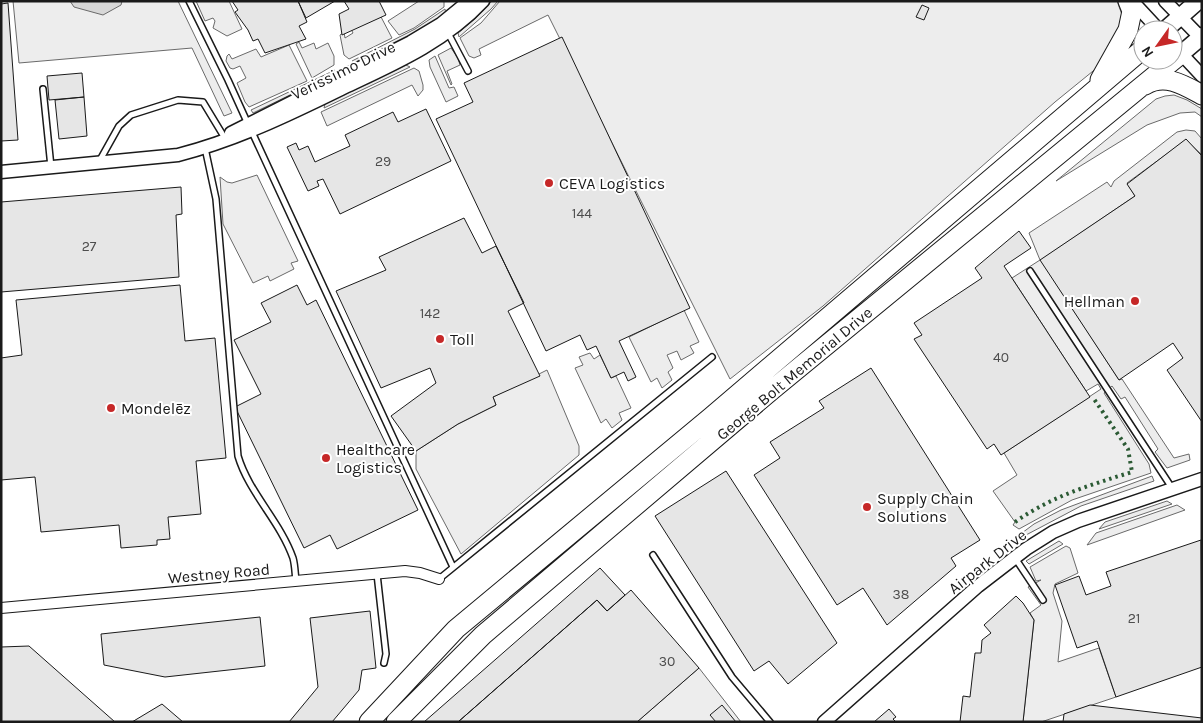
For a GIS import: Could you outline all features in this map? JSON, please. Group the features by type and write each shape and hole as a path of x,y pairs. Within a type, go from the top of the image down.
{"highway":[{"path":"1094,90 1128,30 1132,11 1128,1"},
{"name":"George Bolt Memorial Drive","path":"369,722 456,629 718,411 1133,57"},
{"name":"George Bolt Memorial Drive","path":"396,722 483,635 780,383 1142,87 1158,70"},
{"path":"1142,87 1157,80 1169,80 1184,85 1202,96"}],"main road":[{"path":"1177,20 1198,1"},
{"name":"George Bolt Memorial Drive","path":"1183,46 1201,37"}],"street":[{"name":"Verissimo Drive","path":"249,127 411,42 441,24 466,5 483,1"},
{"path":"1132,1 1150,20"},
{"path":"1165,1 1201,37"},
{"name":"Verissimo Drive","path":"1,172 178,155 205,148 402,60 431,45 448,32 466,5"},
{"path":"1183,55 1202,76"},
{"name":"Airpark Drive","path":"824,722 978,586 1053,532 1078,521 1202,479"},
{"name":"Westney Road","path":"1,608 405,571 439,579"}],"lane":[{"path":"189,1 228,80 453,567"},
{"path":"448,32 468,71"},
{"path":"42,89 51,168"},
{"path":"98,163 119,126 131,115 178,100 203,102 225,138"},
{"path":"205,148 216,198 238,456 242,471 294,559 296,581"},
{"path":"1030,271 1172,489"},
{"path":"439,579 712,356"},
{"path":"653,555 732,678 770,722"},
{"path":"1015,558 1043,600"},
{"path":"377,574 386,654 384,663"}],"shaded area":[{"path":"13,1 178,1 232,113 224,116 192,48 19,63"},
{"path":"70,1 122,1 121,5 103,15 74,7"},
{"path":"196,1 229,1 242,29 227,36 213,28 215,21 213,18 205,21"},
{"path":"419,1 444,1 444,7 414,28 399,35 388,21"},
{"path":"492,1 498,1 459,37 458,33"},
{"path":"500,1 1117,1 1125,23 1098,67 1055,102 823,306 730,379 548,15 479,49 481,55 474,58 469,56 460,38 481,23"},
{"path":"445,9 446,15 431,26 355,64 352,61 415,29"},
{"path":"380,15 392,38 349,59 344,55 340,35 344,32 345,38 353,33 351,29"},
{"path":"299,42 302,48 314,43 316,49 328,43 334,56 334,65 312,78 296,44"},
{"path":"289,45 307,81 249,107 237,83 246,78 240,66 233,69 230,68 226,61 227,56 229,54 232,59 256,49 261,57"},
{"path":"451,48 458,58 460,65 447,71 451,85 438,55"},
{"path":"435,56 449,88 454,87 458,96 446,102 430,67 429,60"},
{"path":"406,65 410,67 324,108 325,104"},
{"path":"414,68 419,71 423,85 423,90 418,96 412,85 327,126 321,112"},
{"path":"335,70 331,75 253,113 251,110"},
{"path":"1174,95 1202,109 1202,117 1195,112 1180,113 1147,125 1056,181 1156,99"},
{"path":"1195,131 1202,139 1202,155 1186,140 1127,183 1135,196 1041,260 1119,380 1122,379 1174,458 1189,454 1190,460 1167,468 1155,452 1158,449 1125,397 1121,399 1112,386 1104,393 1149,464 1151,473 1072,500 1019,529 1013,525 1015,522 993,491 1017,475 1004,453 1101,389 1098,384 1086,391 1012,278 1040,260 1029,233 1107,182 1111,187 1114,181 1177,132"},
{"path":"257,175 298,261 291,263 294,269 270,281 268,276 253,283 223,224 220,177 232,183"},
{"path":"684,310 699,342 690,346 694,353 681,360 677,351 667,355 673,368 668,372 672,380 662,388 657,378 651,382 629,337"},
{"path":"590,353 594,359 600,355 611,378 616,376 631,408 619,413 622,420 612,428 606,419 601,423 575,368 583,365 579,357"},
{"path":"547,370 579,446 579,455 461,554 416,469 416,451 458,424 496,405 493,397"},
{"path":"1152,476 1154,481 1081,506 1026,535 1022,533 1034,524 1061,510"},
{"path":"1167,501 1172,504 1099,529 1105,522"},
{"path":"1177,505 1185,510 1087,545 1096,533"},
{"path":"1059,541 1063,544 1029,564 1026,561"},
{"path":"1066,546 1070,548 1078,573 1055,584 1053,593 1062,621 1058,662 1099,648 1116,697 1041,722 1023,722 1034,620 1030,613 1041,605 1028,587 1041,580 1036,581 1030,567"},
{"path":"699,668 741,722 637,722"}],"building":[{"path":"232,1 298,1 307,22 299,26 306,39 265,53 258,39 253,41 248,30 235,12 238,10"},
{"path":"298,1 335,1 306,18"},
{"path":"344,1 379,1 386,15 342,35 339,14 349,9"},
{"path":"8,3 18,140 1,141 1,4"},
{"path":"922,5 929,8 924,20 916,17"},
{"name":"CEVA Logistics","path":"562,37 690,308 619,341 636,377 628,381 624,372 611,378 596,346 587,350 580,335 546,351 436,119 473,102 464,83"},
{"path":"82,73 84,97 49,100 47,76"},
{"path":"84,97 87,136 59,139 55,100"},
{"path":"426,109 451,161 340,214 323,179 317,181 319,186 308,191 287,147 296,143 299,150 308,146 315,162 350,146 345,135 393,112 398,122"},
{"name":"Hellman","path":"1186,139 1202,156 1202,422 1167,370 1183,358 1173,343 1119,380 1040,260 1135,196 1127,184"},
{"path":"181,187 182,214 176,215 179,277 1,292 1,202"},
{"name":"Toll","path":"464,218 482,253 496,246 524,303 508,311 540,376 493,397 496,405 458,424 416,451 391,416 436,383 430,368 381,388 336,291 386,270 379,257"},
{"path":"1019,231 1031,248 1004,266 1090,397 1001,455 994,444 987,449 914,339 922,335 914,323 982,278 975,268"},
{"name":"Mondelēz","path":"180,285 185,341 215,338 226,458 196,461 201,514 168,517 170,539 157,540 157,545 121,548 119,525 41,532 35,477 1,480 1,358 22,355 16,300"},
{"name":"Healthcare Logistics","path":"297,285 307,305 316,300 418,510 337,549 330,535 304,548 235,407 261,394 234,340 271,322 261,303"},
{"name":"Supply Chain Solutions","path":"871,368 980,540 951,558 956,566 887,625 863,588 837,605 754,475 780,458 770,442 824,408 819,401"},
{"path":"726,471 837,643 788,684 769,661 754,671 655,516"},
{"path":"1201,540 1202,667 1116,697 1097,641 1077,648 1055,585 1079,576 1086,595 1111,586 1106,572"},
{"path":"600,568 625,595 607,611 597,600 458,722 424,722"},
{"path":"631,590 699,668 637,722 458,722 597,600 607,611"},
{"path":"1016,596 1034,620 1023,722 960,722 963,696 970,697 975,653 981,653 982,640 991,633 984,625"},
{"path":"370,611 376,668 362,670 359,690 332,722 289,722 318,687 310,618"},
{"path":"260,617 265,666 165,677 104,665 101,634"},
{"path":"29,646 115,722 1,722 1,647"},
{"path":"162,704 183,722 132,722"},
{"path":"722,705 736,722 716,722 710,715"},
{"path":"1090,705 1202,718 1202,722 1063,722 1064,714"},
{"path":"889,709 896,717 893,719 896,722 874,722"}],"hedge":[{"path":"1015,522 1057,498 1132,472 1128,449 1094,399"}],"place":[{"name":"CEVA Logistics","path":"549,183"},
{"name":"Hellman","path":"1135,301"},
{"name":"Toll","path":"440,339"},
{"name":"Mondelēz","path":"111,408"},
{"name":"Healthcare Logistics","path":"326,458"},
{"name":"Supply Chain Solutions","path":"867,507"}]}
